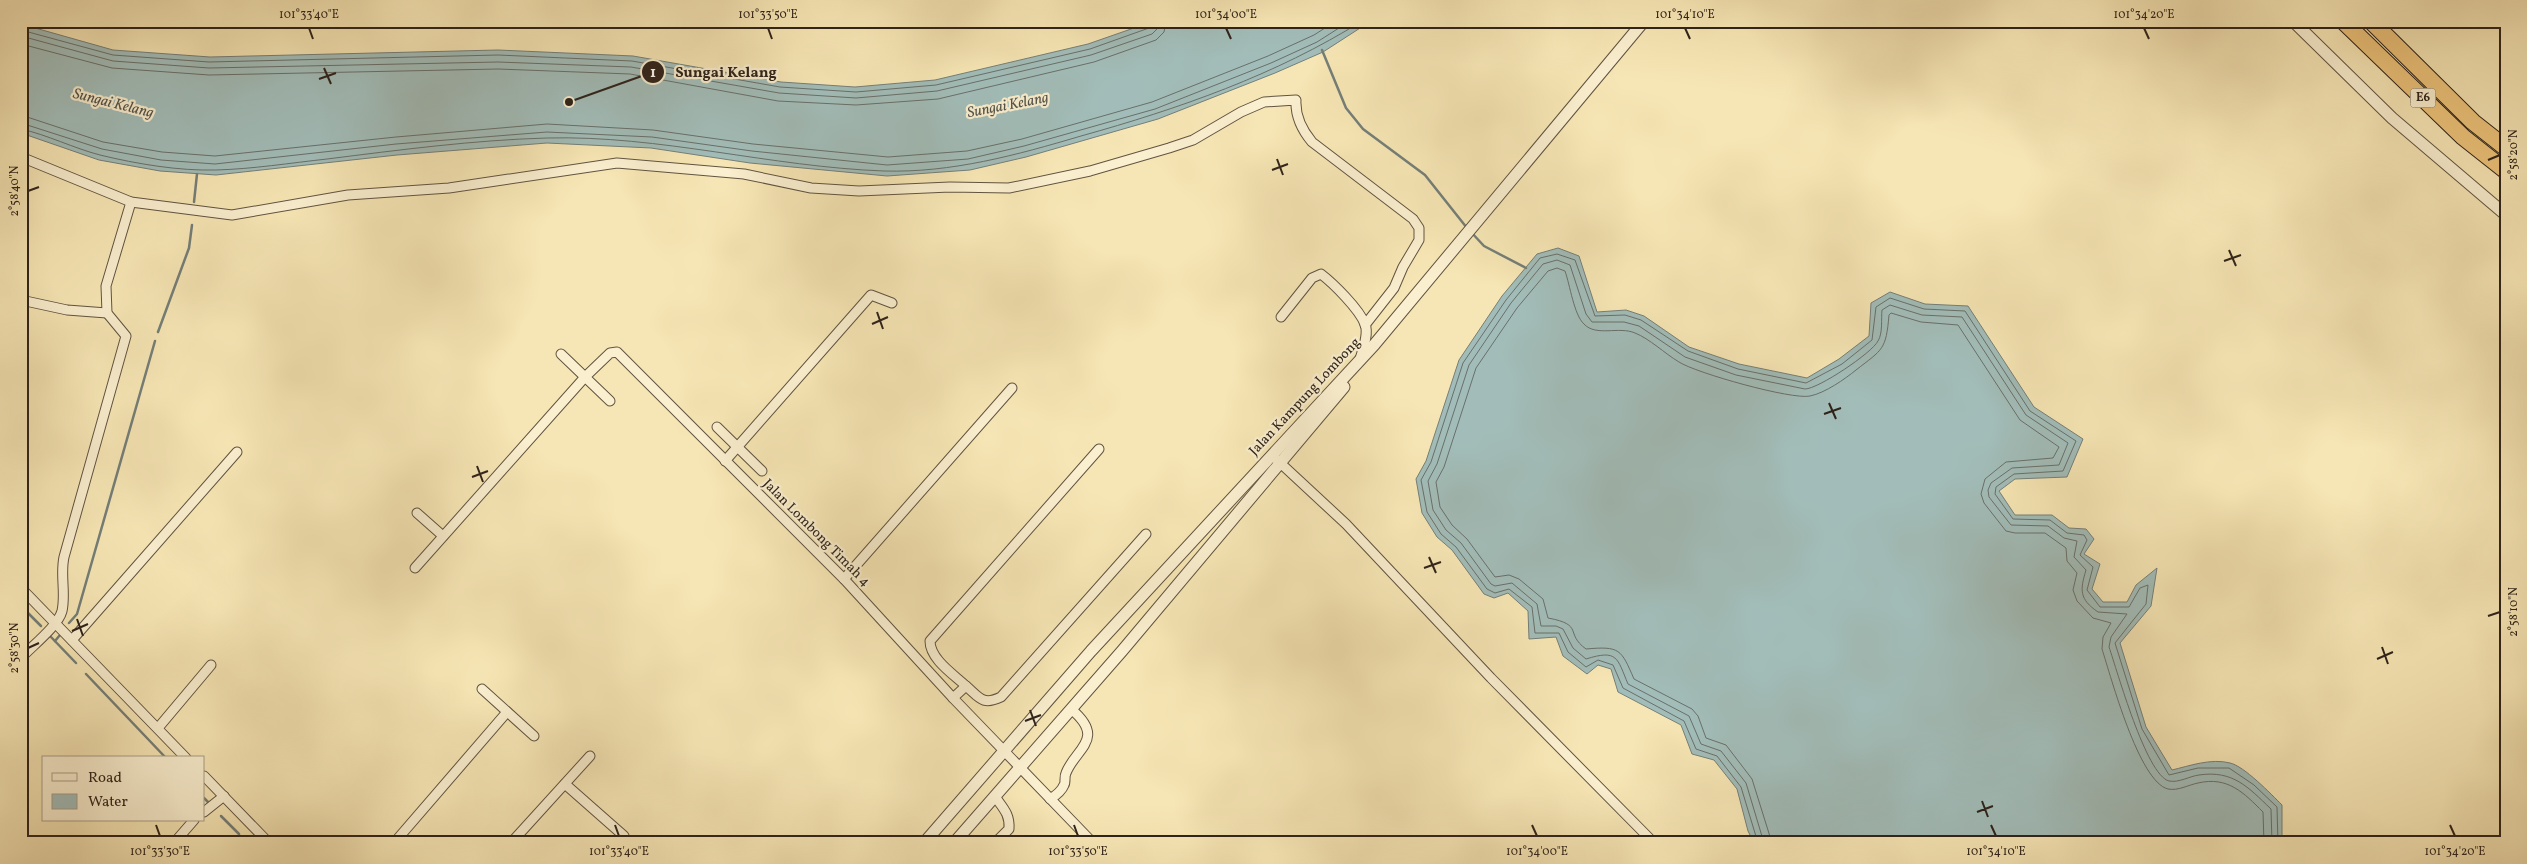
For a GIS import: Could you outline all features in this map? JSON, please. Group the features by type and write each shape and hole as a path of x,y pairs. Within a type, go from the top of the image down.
{"highway":[{"name":"E6","path":"2343,21 2463,137 2506,171"},
{"name":"E6","path":"2371,21 2473,122 2506,148"}],"street":[{"path":"2293,21 2392,118 2506,215"},
{"path":"1374,345 1485,214 1639,23"},
{"path":"21,157 131,202 232,215 348,195 449,188 617,163 744,174 811,188 859,191 950,187 1009,188 1081,173 1169,148 1193,140 1241,112 1264,102 1296,100 1296,108 1302,130 1312,142 1413,219 1419,228 1419,240 1403,267 1394,288 1366,325 1360,359"},
{"path":"21,658 55,623 62,612 61,567 97,443 106,402 118,372 126,336 107,313 106,286 131,202"},
{"path":"1281,317 1312,278 1321,274 1338,288 1366,325"},
{"path":"726,461 871,296 892,303"},
{"path":"21,300 68,310 107,313"},
{"name":"Jalan Kampung Lombong","path":"956,842 1071,709 1276,459 1374,345"},
{"name":"Jalan Kampung Lombong","path":"924,843 1098,644 1356,373 1374,345"},
{"name":"Jalan Lombong Timah 4","path":"585,377 610,353 617,352 844,579 953,698 1093,843"},
{"path":"561,354 610,402"},
{"path":"416,568 585,377"},
{"path":"844,579 1012,388"},
{"path":"718,427 762,471"},
{"path":"1099,449 930,641 930,649 966,686 985,702 1001,698 1146,534"},
{"path":"72,640 237,452"},
{"path":"1276,459 1346,524 1492,678 1654,843"},
{"path":"417,513 443,536"},
{"path":"21,588 184,756"},
{"path":"158,728 211,665"},
{"path":"953,698 966,686"},
{"path":"482,689 534,736"},
{"path":"1050,800 1064,786 1066,773 1086,744 1086,731 1083,723 1071,709"},
{"path":"394,843 507,712"},
{"path":"511,843 590,756"},
{"path":"205,777 269,843"},
{"path":"565,784 624,836 623,843"},
{"path":"205,811 224,796"},
{"path":"995,843 1009,829 1010,822 1009,814 996,798"},
{"path":"174,843 192,822"}],"water":[{"path":"1154,21 1371,21 1323,52 1158,119 1026,157 970,170 887,176 750,163 651,148 547,143 397,155 216,175 160,171 99,160 21,133 21,24 113,50 210,57 498,50 633,56 781,82 855,87 935,80 1088,44"},
{"path":"1558,248 1579,256 1597,312 1626,310 1644,316 1689,347 1739,364 1807,378 1839,359 1869,336 1871,303 1890,292 1925,304 1968,306 2034,407 2083,439 2067,477 2015,479 1999,491 2015,515 2052,515 2069,528 2086,529 2094,539 2084,554 2100,564 2092,589 2103,602 2127,602 2136,585 2157,568 2151,606 2120,643 2146,727 2172,770 2200,763 2223,762 2236,765 2257,781 2282,805 2282,843 1754,843 1748,831 1737,789 1714,760 1692,754 1681,725 1618,692 1611,669 1598,665 1587,674 1563,656 1556,637 1529,639 1528,611 1508,593 1494,598 1484,594 1452,550 1437,537 1422,513 1416,479 1426,461 1459,360 1502,296 1537,254"}],"waterway":[{"path":"1322,50 1346,108 1363,129 1425,175 1467,228"},
{"path":"194,202 197,174"},
{"path":"158,332 189,248 192,225"},
{"path":"1471,232 1484,246 1526,268"},
{"path":"69,623 77,614 155,341"},
{"path":"21,606 41,626"},
{"path":"55,641 60,635"},
{"path":"51,637 76,663"},
{"path":"86,674 164,756"},
{"path":"205,799 210,804"},
{"path":"221,816 239,834 239,843"}],"place":[{"name":"Sungai Kelang","path":"569,102"}]}
